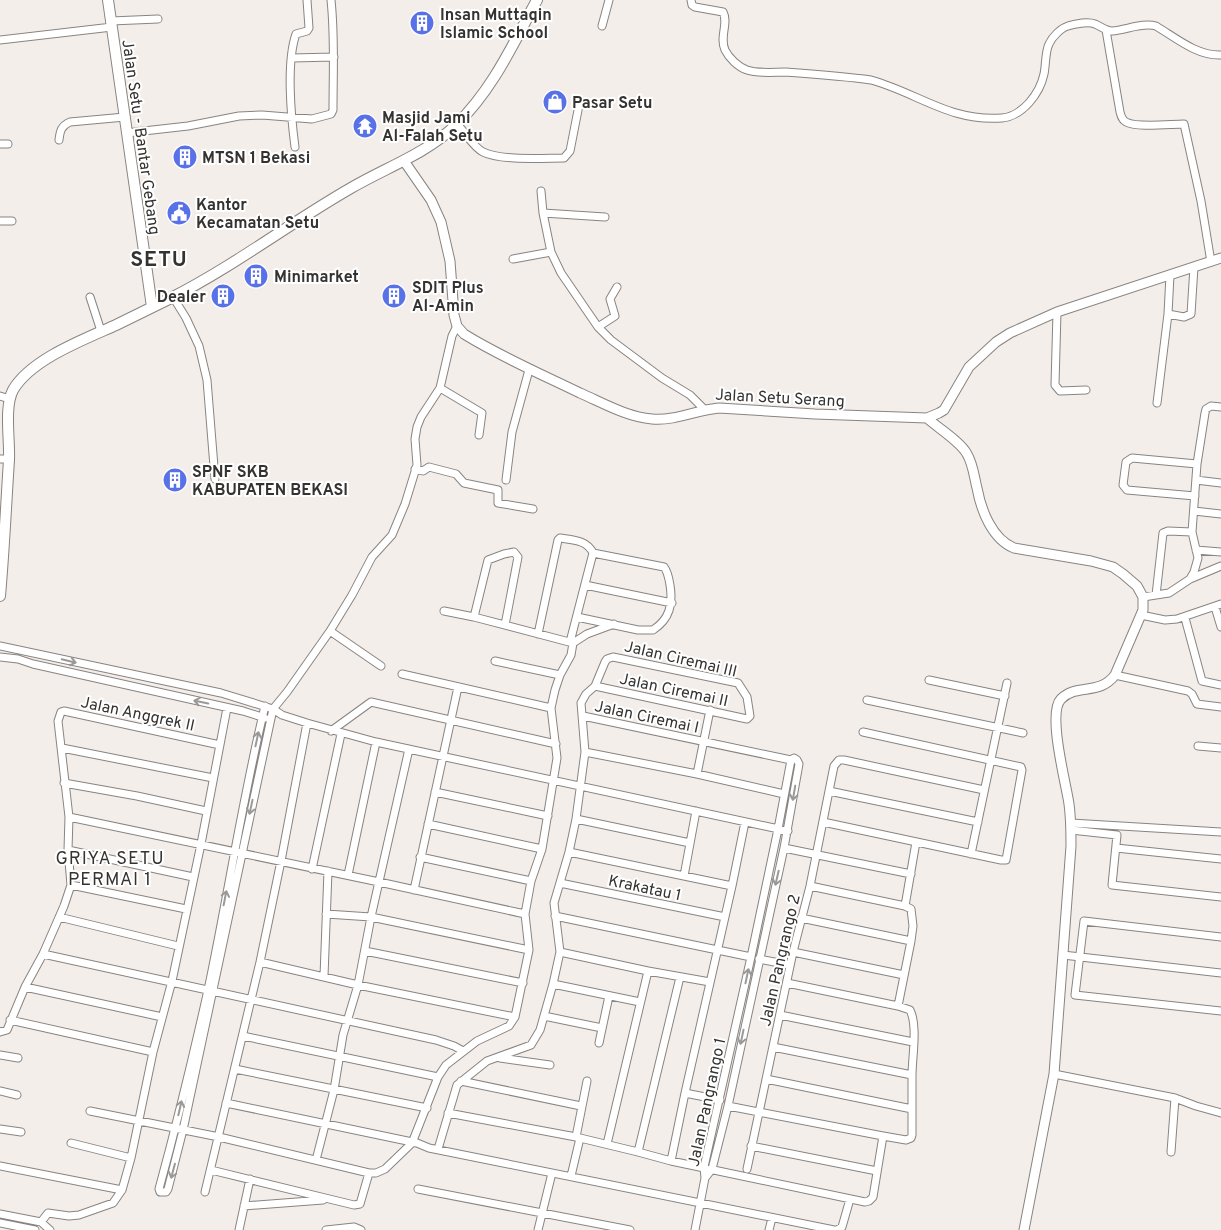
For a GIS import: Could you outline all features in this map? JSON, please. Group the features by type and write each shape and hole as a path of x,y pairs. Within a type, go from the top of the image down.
{"main road":[{"name":"Jalan Setu - Bantar Gebang","path":"108,0 152,307"},
{"path":"0,596 5,397 27,374 48,357 173,297 266,242 353,187 404,161 437,141 457,124 478,101 504,62 537,0"}],"street":[{"path":"295,147 291,116 292,58 296,34 307,31 309,28 307,0"},
{"path":"126,133 188,126 239,116 291,116 312,119 324,117 333,112 334,22 331,0"},
{"path":"602,26 609,0"},
{"path":"691,0 694,7 723,12 725,15 722,41 724,50 731,59 745,70 871,80 950,112 977,117 1002,118 1010,116 1023,108 1041,85 1048,44 1067,26 1091,23 1111,31 1141,27 1149,24 1156,26 1197,50 1221,55"},
{"path":"0,40 158,19"},
{"path":"1106,30 1123,120 1128,123 1138,124 1184,124 1201,201 1210,262"},
{"path":"292,58 334,57"},
{"path":"457,124 477,147 484,152 512,157 564,158 570,152 580,100"},
{"path":"59,140 60,130 70,122 125,117"},
{"path":"265,706 234,851 211,990 159,1189 160,1192 166,1192 168,1189 183,1130 211,990 273,708 287,692 330,631 372,557 392,535 405,504 416,469 417,460 414,439 417,427 421,417 440,388 452,336 457,326 447,262 447,242 437,210 404,161"},
{"path":"541,191 543,213 551,252 561,273 598,327 611,340 662,378 690,395 704,409"},
{"path":"543,213 605,217"},
{"path":"0,222 12,221"},
{"path":"513,259 551,252"},
{"path":"1024,1230 1054,1074 1063,955 1071,827 1057,737 1057,704 1063,697 1070,694 1105,686 1115,675 1141,615 1143,597 1132,581 1113,567 1006,545 991,528 977,490 974,471 967,453 927,418 944,410 969,367 996,342 1010,333 1057,312 1221,258"},
{"path":"1168,314 1184,317 1191,314 1194,267"},
{"path":"1157,403 1168,314 1170,275"},
{"path":"598,327 615,316 610,299 617,287"},
{"path":"90,297 101,331"},
{"path":"173,297 186,318 199,346 207,380 215,478"},
{"path":"1057,312 1055,385 1060,391 1086,390"},
{"name":"Jalan Setu Serang","path":"457,326 464,334 529,370 626,413 650,419 666,420 682,417 704,409 731,408 815,414 927,418"},
{"path":"506,480 512,432 529,370"},
{"path":"440,388 482,413 478,435"},
{"path":"1190,580 1197,563 1192,532 1197,464 1206,409 1211,406 1221,407"},
{"path":"1195,496 1127,490 1123,485 1126,462 1128,460 1197,464"},
{"path":"416,469 423,471 429,467 456,474 464,483 498,490 498,503 533,509"},
{"path":"1196,480 1221,482"},
{"path":"1194,511 1221,514"},
{"path":"1156,595 1161,536 1168,531 1192,532"},
{"path":"90,1111 219,1137 376,1174 385,1170 415,1143 438,1077 446,1065 477,1040 509,1026 515,1017 529,950 525,914 557,782 558,758 551,708 560,675 571,655 577,617 593,553 584,542 560,538 558,540 538,634"},
{"path":"1196,550 1221,552"},
{"path":"474,617 488,560 514,552 518,557 505,626"},
{"path":"577,617 638,630 653,630 663,621 672,602 669,576 664,567 593,553"},
{"path":"1143,597 1170,593 1190,580 1221,566"},
{"path":"585,585 672,602"},
{"path":"1141,615 1165,620 1185,618 1218,605 1221,627"},
{"path":"444,611 572,643 587,634 614,624"},
{"path":"1185,618 1202,681 1221,685"},
{"path":"330,631 381,666"},
{"path":"0,646 221,693 273,708 282,716 376,742 788,831"},
{"path":"0,657 18,659 270,719 282,716"},
{"name":"Jalan Ciremai III","path":"595,686 605,662 610,657 738,683 747,697 750,709 748,719"},
{"path":"495,660 560,675"},
{"path":"402,674 551,708"},
{"path":"1115,675 1188,691 1192,694 1197,704 1221,707"},
{"path":"930,680 1005,696"},
{"path":"971,854 1007,684"},
{"path":"438,1149 448,1113 461,1081 487,1061 531,1045 540,1030 554,984 560,952 555,916 555,897 569,852 576,819 578,786 585,752 583,716 580,707 582,698 595,686"},
{"name":"Jalan Ciremai II","path":"595,686 748,719"},
{"path":"414,890 458,687"},
{"path":"867,700 1023,733"},
{"path":"331,731 371,702 556,744"},
{"path":"41,1222 48,1213 69,1216 79,1215 113,1203 122,1190 131,1158 153,1052 172,981 227,708"},
{"path":"697,774 710,710"},
{"name":"Jalan Anggrek II","path":"0,1032 6,1031 25,987 43,954 71,885 68,850 69,817 58,717 62,712 220,745"},
{"name":"Jalan Ciremai I","path":"583,716 790,760"},
{"path":"205,1192 260,962 281,861 306,723"},
{"path":"823,822 1006,860 1022,770 1020,766 863,732"},
{"path":"312,868 342,734"},
{"path":"348,876 376,742"},
{"path":"1198,746 1221,748"},
{"path":"62,748 213,778"},
{"path":"316,1160 334,1090 343,1035 358,985 370,917 409,749"},
{"path":"585,752 697,774 784,794"},
{"name":"Jalan Pangrango 1","path":"794,758 797,760 799,768 788,831 728,1106 712,1169 705,1178 704,1167 751,957 778,829 790,760 794,758"},
{"name":"Jalan Pangrango 2","path":"747,1169 790,965 810,886 834,766 841,760 984,790"},
{"path":"64,783 206,811"},
{"path":"829,791 978,822"},
{"path":"435,792 548,816"},
{"path":"684,876 696,811"},
{"path":"69,817 525,914"},
{"path":"576,819 690,843"},
{"path":"671,1161 684,1093 718,951 745,822"},
{"path":"428,824 542,849"},
{"path":"1071,827 1221,832"},
{"path":"1071,827 1117,835 1112,885 1221,897"},
{"path":"904,906 916,842"},
{"path":"784,848 911,874"},
{"path":"1116,848 1221,860"},
{"path":"68,850 193,876"},
{"path":"569,852 732,886"},
{"path":"420,857 532,881"},
{"path":"324,976 328,871"},
{"name":"Krakatau 1","path":"560,884 725,917"},
{"path":"71,885 186,909"},
{"path":"810,886 904,906 911,910 913,926 911,941 898,1006"},
{"path":"326,914 370,917 529,950"},
{"path":"555,916 751,957"},
{"path":"59,917 178,946"},
{"path":"801,918 911,941"},
{"path":"1221,937 1084,921 1075,995 1221,1011"},
{"path":"364,951 523,983"},
{"path":"560,952 710,982"},
{"path":"793,952 904,975"},
{"path":"43,954 436,1040 463,1051"},
{"path":"1063,955 1221,973"},
{"path":"759,959 790,965"},
{"path":"260,962 358,985 515,1017"},
{"path":"607,1144 648,971"},
{"path":"638,1152 680,977"},
{"path":"728,1106 882,1136 906,1140 911,1138 914,1020 912,1012 898,1006 787,983"},
{"path":"554,984 640,1002"},
{"path":"25,987 162,1017"},
{"path":"599,1043 609,996"},
{"path":"780,1015 913,1042"},
{"path":"544,1016 602,1028"},
{"path":"10,1020 153,1052"},
{"path":"243,1036 438,1077"},
{"path":"773,1047 912,1075"},
{"path":"0,1055 18,1058"},
{"path":"497,1057 550,1065"},
{"path":"235,1069 427,1108"},
{"path":"1054,1074 1175,1098 1221,1113"},
{"path":"766,1079 912,1109"},
{"path":"461,1081 581,1106"},
{"path":"571,1176 578,1138 581,1106 587,1081"},
{"path":"0,1090 17,1095"},
{"path":"684,1093 720,1100"},
{"path":"1171,1152 1175,1098"},
{"path":"226,1103 325,1123 415,1143 429,1148 772,1218 810,1228 835,1230 842,1227 850,1200"},
{"path":"448,1113 607,1144 671,1161 865,1202 873,1197 882,1136"},
{"path":"0,1128 21,1132"},
{"path":"71,1143 131,1158"},
{"path":"752,1146 877,1171"},
{"path":"0,1166 122,1190"},
{"path":"211,1170 354,1205 360,1204 369,1173"},
{"path":"538,1230 552,1173"},
{"path":"695,1230 705,1178"},
{"path":"239,1230 250,1179"},
{"path":"418,1189 630,1230"},
{"path":"244,1206 329,1199"},
{"path":"0,1214 41,1222 50,1230"},
{"path":"770,1230 772,1218"},
{"path":"0,1223 35,1230"},
{"path":"326,1230 354,1227 361,1230"}],"place":[{"name":"Insan Muttaqin Islamic School","path":"422,23"},
{"name":"Pasar Setu","path":"555,102"},
{"name":"Masjid Jami Al-Falah Setu","path":"365,126"},
{"name":"MTSN 1 Bekasi","path":"185,157"},
{"name":"Kantor Kecamatan Setu","path":"179,213"},
{"name":"Minimarket","path":"256,276"},
{"name":"Dealer","path":"223,296"},
{"name":"SDIT Plus Al-Amin","path":"394,296"},
{"name":"SPNF SKB KABUPATEN BEKASI","path":"175,480"}],"district":[{"name":"SETU","path":"159,259"},
{"name":"GRIYA SETU PERMAI 1","path":"110,868"}]}
